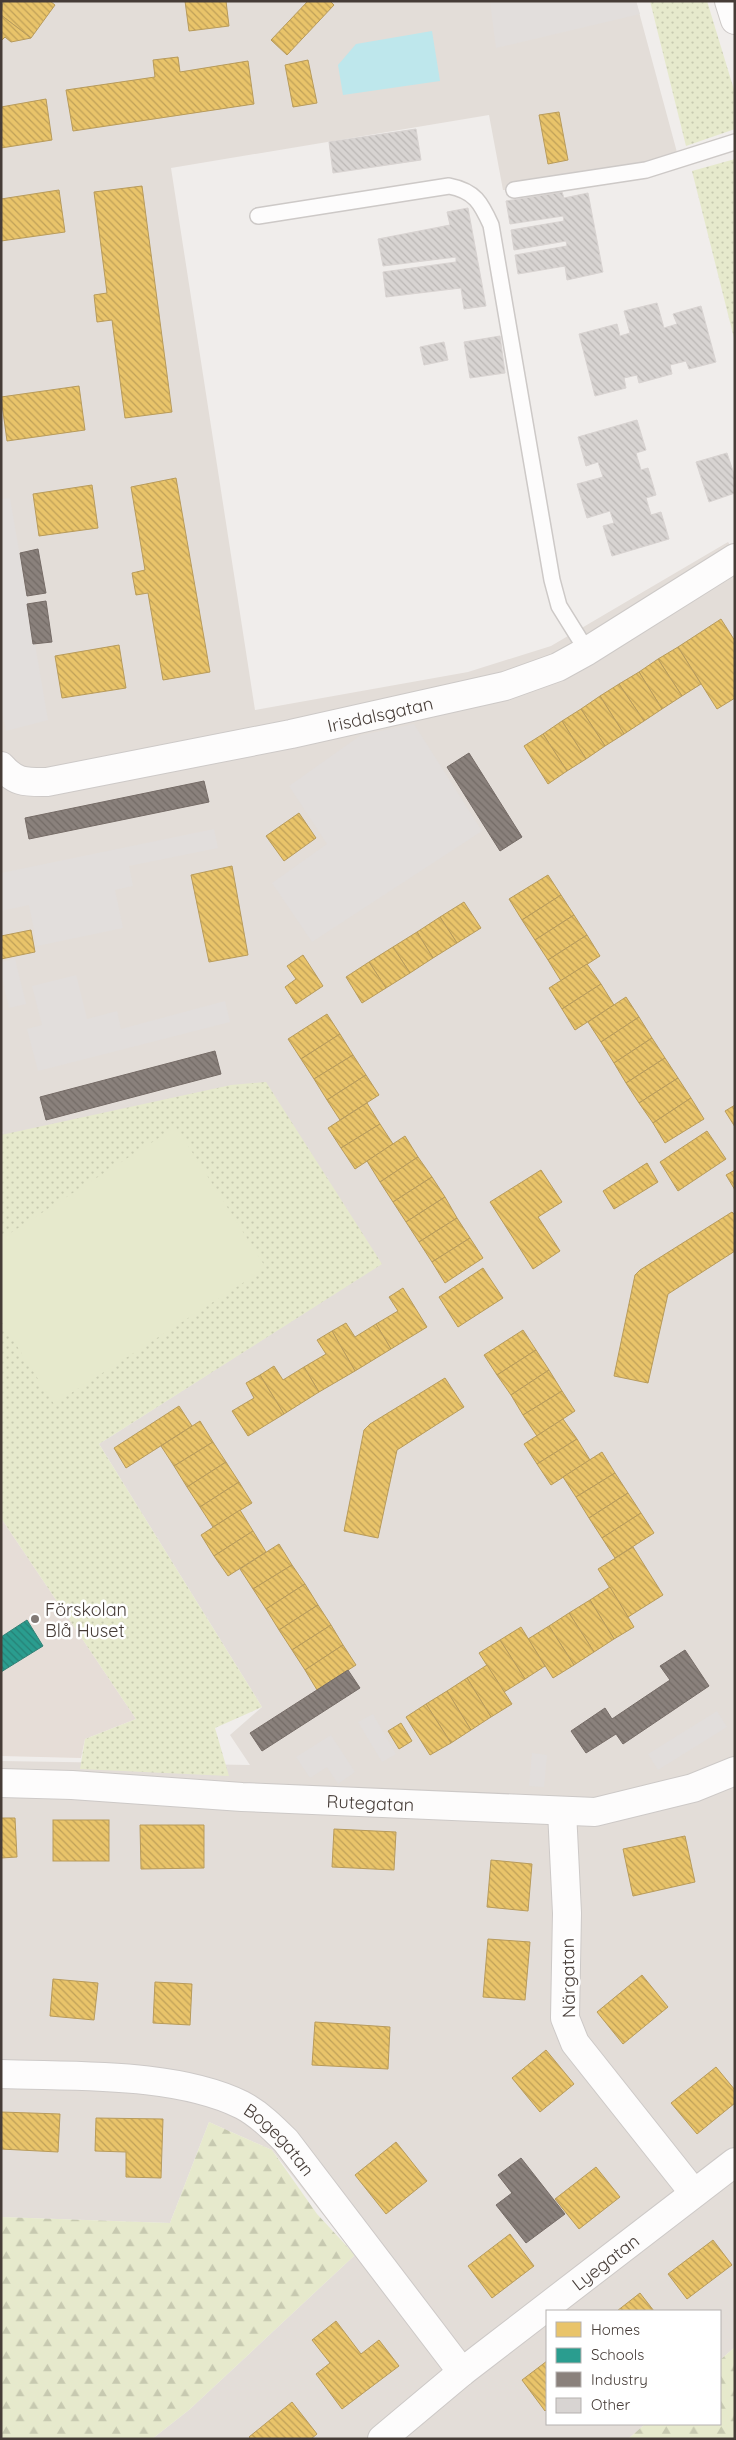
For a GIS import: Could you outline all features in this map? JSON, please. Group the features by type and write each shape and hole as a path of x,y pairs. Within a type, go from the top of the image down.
{"street":[{"path":"729,1 735,20"},
{"name":"Irisdalsgatan","path":"1,766 12,778 28,782 47,782 155,761 505,686 558,667 587,651 735,558"},
{"name":"Rutegatan","path":"1,1783 72,1785 242,1797 596,1812 632,1805 693,1788 735,1771"},
{"name":"Närgatan","path":"562,1812 567,1913 565,2018 575,2044 694,2193"},
{"name":"Bogegatan","path":"1,2074 147,2081 195,2088 244,2106 264,2120 286,2141 462,2372"},
{"name":"Lyegatan","path":"382,2439 462,2372 735,2162"}],"lane":[{"path":"514,190 646,170 735,142"},
{"path":"258,216 449,186 464,189 481,203 491,226 552,580 559,606 587,651"}],"shaded area":[{"path":"1,1 636,1 678,156 514,190 503,190 489,115 171,168 255,710 468,672 551,646 728,542 735,552 735,2347 721,2359 721,2310 546,2310 546,2425 644,2425 628,2439 152,2439 189,2410 355,2255 272,2150 209,2122 170,2223 1,2217 1,1761 250,1765 230,1735 262,1707 99,1444 381,1264 1,1142"},
{"path":"490,1 636,1 640,14 496,48"},
{"path":"10,498 48,720 6,731 1,709 1,499"},
{"path":"414,724 482,831 312,942 272,883 327,844 289,786 361,735"},
{"path":"214,829 218,848 129,866 133,886 115,890 123,928 37,946 29,905 1,911 1,873"},
{"path":"15,959 26,1004 9,1008 1,974 1,962"},
{"path":"76,975 87,1019 117,1011 121,1029 225,1001 230,1022 38,1071 27,1029 42,1025 32,986"},
{"name":"Förskolan Blå Huset","path":"1,1518 136,1719 85,1739 81,1758 1,1756"},
{"path":"717,1711 727,1727 658,1770 648,1754"},
{"path":"373,1714 396,1754 382,1762 358,1722"},
{"path":"331,1735 355,1772 338,1784 327,1767 310,1778 296,1757"},
{"path":"532,1753 547,1755 544,1787 529,1786"}],"green space":[{"path":"650,1 707,1 735,93 735,129 686,146"},
{"path":"735,159 735,342 692,171"},
{"path":"266,1082 382,1264 99,1444 262,1707 215,1728 229,1776 80,1769 85,1739 136,1719 1,1518 1,1135 231,1085"},
{"path":"176,1127 266,1268 54,1404 1,1321 1,1239"},
{"path":"209,2122 272,2150 317,2214 355,2255 189,2410 152,2439 1,2439 1,2217 170,2223"},
{"path":"735,2347 735,2439 628,2439 644,2425 721,2425 721,2359"}],"water":[{"path":"432,31 440,81 343,95 338,65 356,44"}],"building: Homes":[{"path":"3,1 50,1 55,5 31,38 1,15"},
{"path":"185,1 226,1 229,26 189,31"},
{"path":"308,1 330,1 334,5 287,55 271,40"},
{"path":"1,15 31,38 11,42 5,37 1,41"},
{"path":"178,57 180,72 248,61 254,104 73,131 66,90 155,77 153,60"},
{"path":"308,60 317,103 293,107 285,65"},
{"path":"46,99 52,140 1,148 1,107"},
{"path":"559,112 568,160 548,164 539,115"},
{"path":"142,186 172,412 125,418 112,320 97,322 94,295 107,293 94,192"},
{"path":"59,190 65,232 1,241 1,199"},
{"path":"79,386 85,430 7,441 1,397"},
{"path":"176,478 210,672 163,680 148,593 136,595 132,573 145,570 131,487"},
{"path":"92,485 98,528 39,536 33,494"},
{"path":"721,619 735,641 735,698 717,709 678,647"},
{"path":"119,645 126,688 62,698 55,656"},
{"path":"678,647 701,684 682,696 658,659"},
{"path":"658,659 682,696 662,709 639,672"},
{"path":"639,672 662,709 644,721 619,684"},
{"path":"619,684 644,721 624,734 600,696"},
{"path":"600,696 624,734 605,746 581,709"},
{"path":"581,709 605,746 586,759 562,721"},
{"path":"562,721 586,759 567,771 543,734"},
{"path":"543,734 567,771 548,784 524,746"},
{"path":"299,813 316,838 284,861 266,836"},
{"path":"232,866 248,955 209,962 191,875"},
{"path":"548,875 561,895 522,920 509,899"},
{"path":"561,895 574,915 535,940 522,920"},
{"path":"464,902 481,928 457,943 440,917"},
{"path":"574,915 587,935 548,960 535,940"},
{"path":"440,917 457,943 433,958 417,932"},
{"path":"31,930 35,952 1,959 1,936"},
{"path":"417,932 433,958 410,973 393,947"},
{"path":"587,935 600,956 561,981 548,960"},
{"path":"393,947 410,973 386,988 369,962"},
{"path":"303,955 323,986 296,1004 285,987 296,979 287,966"},
{"path":"369,962 386,988 362,1003 346,977"},
{"path":"587,964 601,984 562,1009 549,988"},
{"path":"601,984 614,1005 575,1030 562,1009"},
{"path":"626,997 639,1017 601,1042 588,1022"},
{"path":"327,1014 340,1034 301,1059 288,1039"},
{"path":"639,1017 652,1038 614,1063 601,1042"},
{"path":"340,1034 353,1055 314,1079 301,1059"},
{"path":"652,1038 665,1058 626,1083 614,1063"},
{"path":"353,1055 366,1075 327,1100 314,1079"},
{"path":"665,1058 678,1078 639,1103 626,1083"},
{"path":"366,1075 379,1095 340,1120 327,1100"},
{"path":"678,1078 691,1098 653,1123 639,1103"},
{"path":"691,1098 704,1119 665,1143 653,1123"},
{"path":"367,1103 380,1124 341,1148 328,1128"},
{"path":"735,1105 735,1127 725,1111"},
{"path":"380,1124 393,1144 355,1169 341,1148"},
{"path":"707,1131 726,1159 678,1191 660,1162"},
{"path":"405,1136 418,1157 380,1182 367,1161"},
{"path":"418,1157 432,1177 393,1202 380,1182"},
{"path":"647,1163 658,1182 614,1209 603,1191"},
{"path":"541,1170 562,1202 538,1217 560,1251 533,1269 490,1202"},
{"path":"735,1170 735,1190 726,1175"},
{"path":"432,1177 445,1197 406,1222 393,1202"},
{"path":"445,1197 457,1218 419,1242 406,1222"},
{"path":"732,1212 735,1215 735,1251 668,1294 648,1383 614,1376 635,1275"},
{"path":"457,1218 470,1238 432,1262 419,1242"},
{"path":"470,1238 483,1258 445,1283 432,1262"},
{"path":"483,1268 503,1298 458,1327 439,1297"},
{"path":"403,1288 427,1327 391,1349 376,1324 398,1311 389,1297"},
{"path":"346,1323 355,1337 376,1324 391,1349 355,1371 332,1331"},
{"path":"523,1330 536,1350 497,1375 484,1355"},
{"path":"332,1331 355,1371 319,1392 304,1367 326,1354 317,1340"},
{"path":"536,1350 549,1370 511,1395 497,1375"},
{"path":"274,1366 283,1380 304,1367 319,1392 284,1414 260,1375"},
{"path":"549,1370 562,1391 523,1415 511,1395"},
{"path":"260,1375 284,1414 248,1436 232,1411 254,1398 246,1383"},
{"path":"445,1378 464,1407 397,1450 378,1538 344,1531 364,1430 370,1424"},
{"path":"562,1391 575,1411 537,1436 523,1415"},
{"path":"179,1406 192,1426 126,1468 114,1448"},
{"path":"563,1419 577,1439 537,1464 524,1444"},
{"path":"200,1421 213,1442 174,1466 161,1446"},
{"path":"577,1439 590,1460 551,1485 537,1464"},
{"path":"213,1442 226,1462 187,1487 174,1466"},
{"path":"602,1452 615,1473 576,1497 563,1477"},
{"path":"226,1462 239,1482 200,1507 187,1487"},
{"path":"615,1473 628,1493 589,1518 576,1497"},
{"path":"239,1482 252,1503 213,1527 200,1507"},
{"path":"628,1493 641,1513 602,1538 589,1518"},
{"path":"240,1510 253,1531 214,1556 201,1535"},
{"path":"641,1513 654,1533 615,1558 602,1538"},
{"path":"253,1531 266,1552 228,1576 214,1556"},
{"path":"279,1544 292,1565 253,1589 240,1569"},
{"path":"633,1547 663,1595 628,1617 598,1569"},
{"path":"292,1565 305,1584 266,1609 253,1589"},
{"path":"305,1584 318,1605 279,1630 266,1609"},
{"path":"610,1587 634,1627 614,1639 590,1600"},
{"path":"590,1600 614,1639 594,1652 569,1613"},
{"path":"318,1605 331,1625 292,1650 279,1630"},
{"path":"569,1613 594,1652 574,1665 549,1626"},
{"path":"331,1625 343,1645 305,1670 292,1650"},
{"path":"549,1626 574,1665 553,1678 528,1639"},
{"path":"521,1627 545,1666 525,1679 500,1640"},
{"path":"500,1640 525,1679 504,1692 479,1653"},
{"path":"343,1645 356,1665 317,1690 305,1670"},
{"path":"487,1665 512,1704 491,1717 467,1678"},
{"path":"467,1678 491,1717 471,1730 447,1691"},
{"path":"447,1691 471,1730 451,1743 426,1704"},
{"path":"426,1704 451,1743 430,1755 406,1717"},
{"path":"401,1723 412,1741 399,1749 388,1731"},
{"path":"1,1818 15,1818 17,1857 1,1858"},
{"path":"53,1820 109,1820 109,1861 53,1861"},
{"path":"140,1825 204,1825 204,1868 141,1869"},
{"path":"334,1829 396,1832 394,1870 332,1867"},
{"path":"685,1836 695,1882 633,1896 623,1849"},
{"path":"491,1860 532,1864 528,1911 487,1907"},
{"path":"488,1939 530,1942 525,2000 483,1997"},
{"path":"642,1975 668,2007 623,2044 597,2012"},
{"path":"53,1979 98,1983 94,2020 50,2016"},
{"path":"155,1982 192,1984 190,2025 153,2023"},
{"path":"315,2022 390,2027 388,2069 312,2065"},
{"path":"546,2050 574,2084 540,2112 512,2078"},
{"path":"716,2067 735,2090 735,2103 697,2134 671,2103"},
{"path":"1,2112 60,2114 58,2152 1,2149"},
{"path":"96,2118 163,2119 161,2178 126,2177 126,2152 95,2151"},
{"path":"396,2142 427,2181 386,2214 355,2175"},
{"path":"596,2167 620,2197 579,2229 555,2199"},
{"path":"510,2234 534,2266 492,2298 468,2266"},
{"path":"713,2240 732,2265 687,2299 668,2274"},
{"path":"640,2293 653,2310 618,2310"},
{"path":"336,2321 361,2354 379,2340 399,2366 342,2409 316,2374 330,2363 312,2340"},
{"path":"546,2362 545,2411 522,2380"},
{"path":"292,2402 317,2434 311,2439 251,2439 249,2437"}],"building: Schools":[{"path":"27,1620 43,1646 1,1672 1,1637"}],"building: Industry":[{"path":"38,549 46,593 27,596 20,553"},
{"path":"46,601 52,642 33,644 27,604"},
{"path":"469,753 522,837 500,851 447,767"},
{"path":"204,781 209,802 29,839 25,818"},
{"path":"215,1051 221,1074 46,1120 40,1097"},
{"path":"685,1650 709,1686 623,1744 616,1734 586,1753 571,1731 605,1708 612,1719 670,1680 660,1666"},
{"path":"348,1670 360,1688 262,1751 250,1733"},
{"path":"521,2158 565,2214 526,2243 496,2205 512,2193 498,2175"}],"building: Other":[{"path":"416,129 421,160 333,173 329,142"},
{"path":"562,192 564,198 588,193 603,272 567,280 565,266 518,274 515,255 567,246 566,241 514,250 511,230 564,221 563,216 510,224 506,201"},
{"path":"468,208 486,306 464,309 461,288 386,297 383,272 456,262 456,257 383,266 378,239 450,225 447,212"},
{"path":"657,303 664,328 677,324 673,314 701,306 716,362 689,369 686,361 670,365 672,374 639,383 637,375 624,378 626,388 595,396 579,334 617,324 620,336 630,333 624,311"},
{"path":"500,336 505,373 470,378 464,342"},
{"path":"444,342 448,360 424,365 420,347"},
{"path":"637,420 646,450 636,453 641,470 648,468 656,495 646,498 651,515 661,512 669,539 612,556 603,526 614,523 610,511 587,518 577,484 603,477 598,462 586,466 578,437"},
{"path":"727,453 735,477 735,493 709,502 696,462"}],"place":[{"name":"Förskolan Blå Huset","path":"35,1619"}]}
